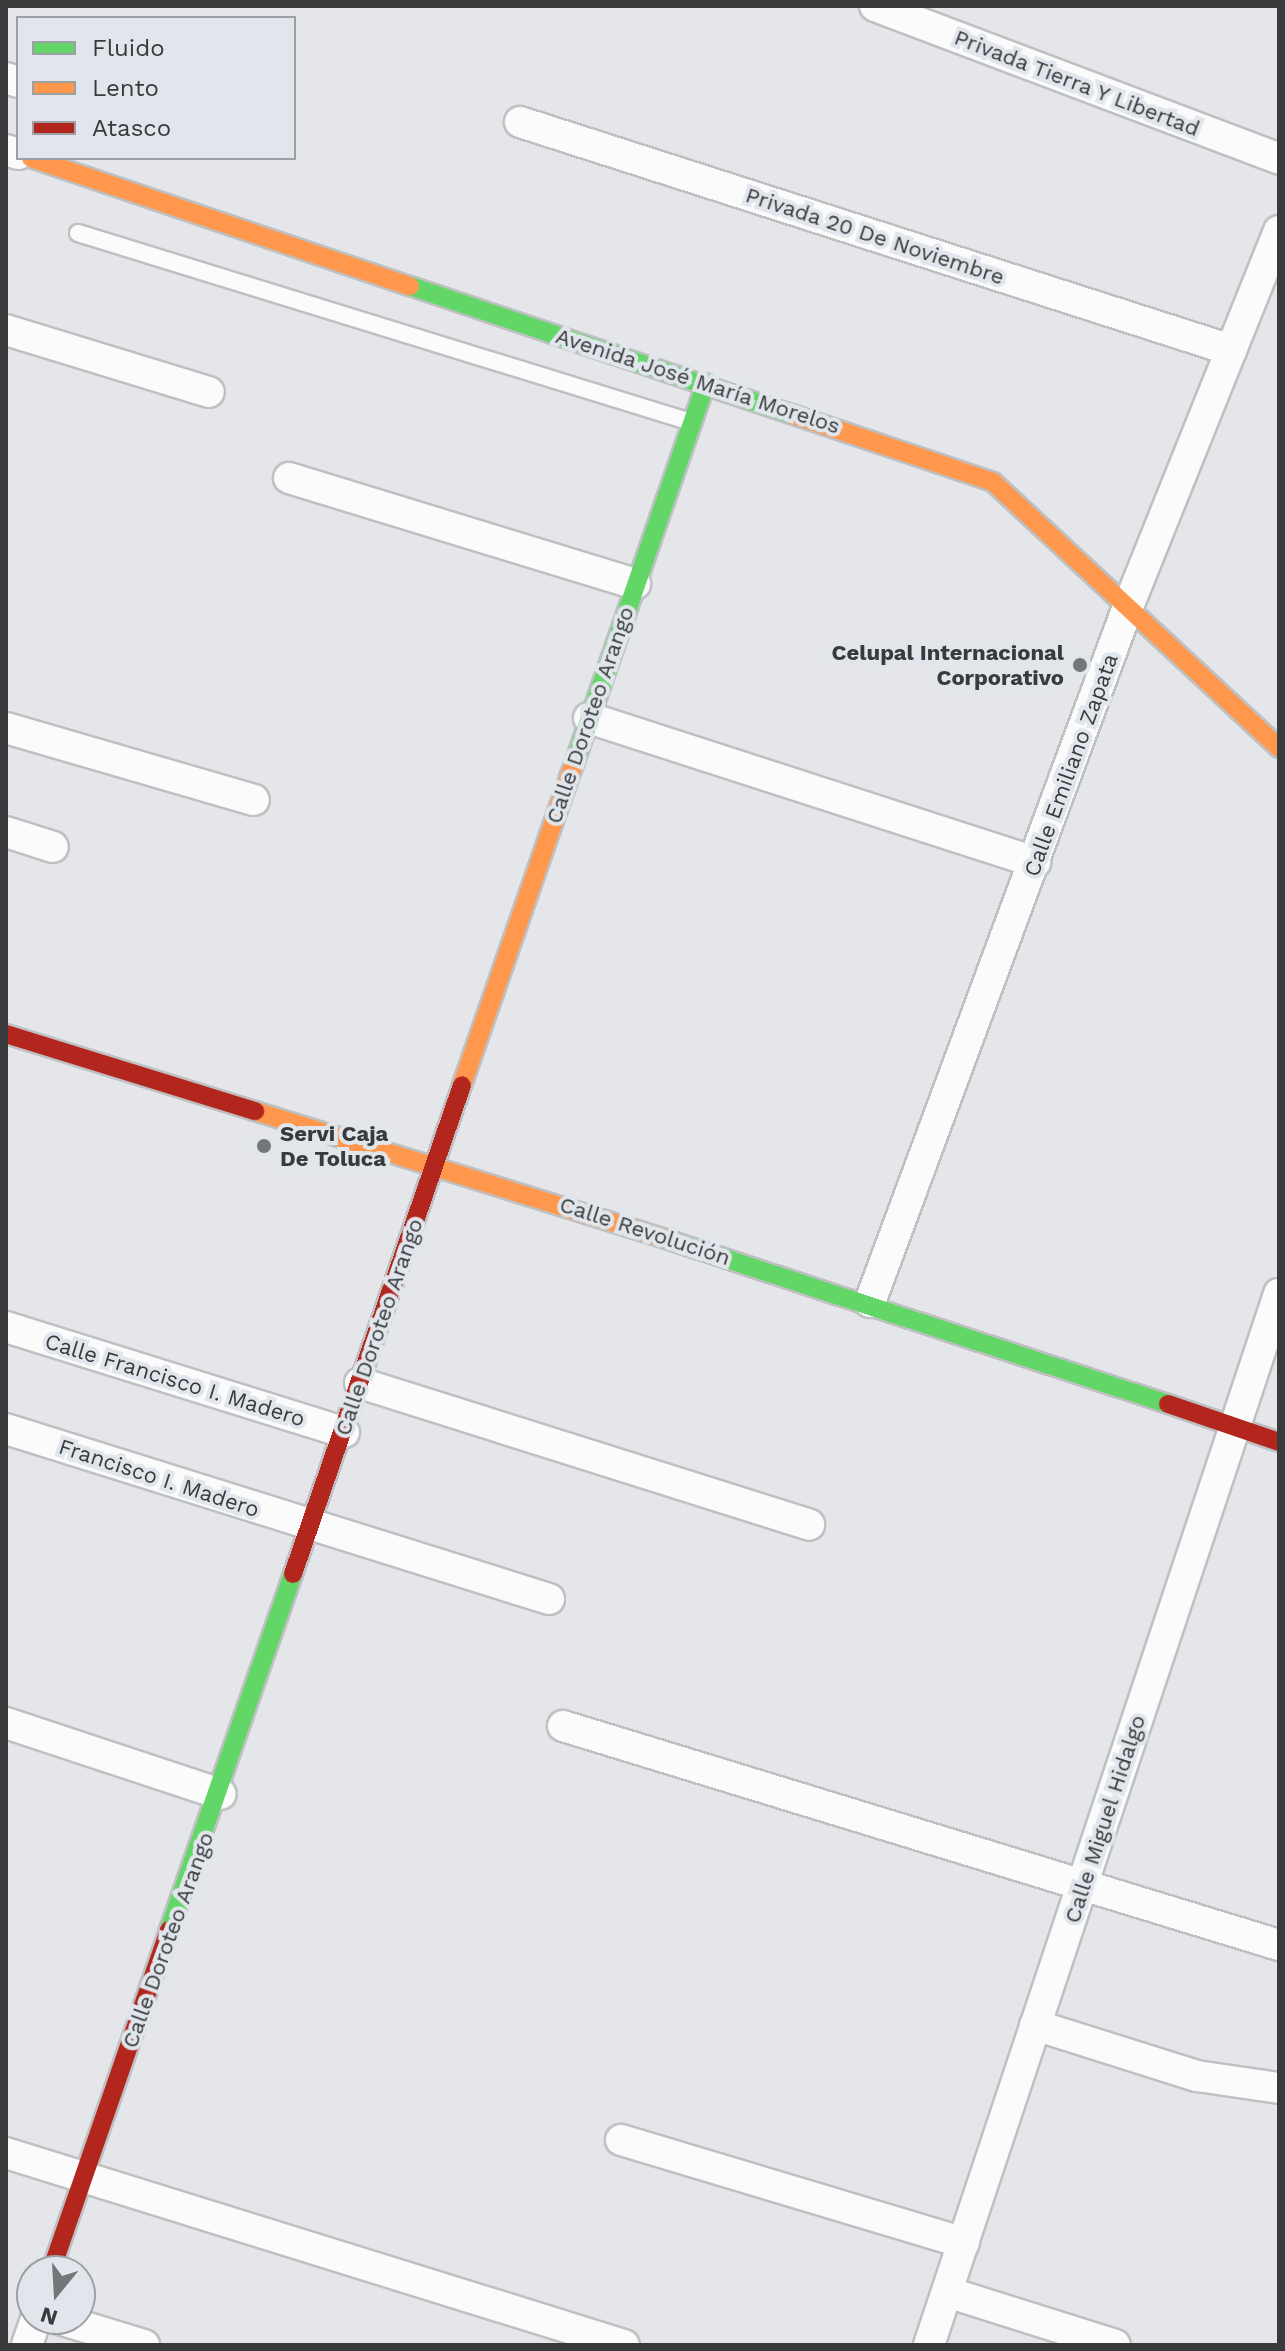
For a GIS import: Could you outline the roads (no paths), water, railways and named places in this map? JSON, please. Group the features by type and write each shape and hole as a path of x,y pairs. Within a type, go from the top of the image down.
{"street":[{"name":"Privada Tierra Y Libertad","path":"875,6 1279,159"},
{"name":"Privada 20 De Noviembre","path":"520,122 1231,350"},
{"name":"Avenida José María Morelos","path":"37,160 993,482 1129,604 1279,748"},
{"name":"Calle Emiliano Zapata","path":"870,1302 1129,604 1279,231"},
{"path":"6,330 209,392"},
{"name":"Calle Doroteo Arango","path":"56,2255 221,1794 434,1163 706,383"},
{"path":"289,478 635,584"},
{"path":"589,718 1035,862"},
{"path":"6,728 254,800"},
{"path":"6,832 53,847"},
{"name":"Calle Revolución","path":"6,1034 434,1163 870,1302 1279,1442"},
{"name":"Calle Miguel Hidalgo","path":"929,2345 1084,1887 1230,1427 1279,1294"},
{"name":"Calle Francisco I. Madero","path":"6,1327 344,1432"},
{"path":"360,1383 809,1525"},
{"name":"Francisco I. Madero","path":"6,1429 313,1528 549,1599"},
{"path":"6,1723 221,1794"},
{"path":"563,1726 1279,1945"},
{"path":"1035,2025 1197,2076 1279,2088"},
{"path":"621,2140 964,2243"},
{"path":"6,2153 624,2345"},
{"path":"947,2292 1115,2345"},
{"path":"96,2330 144,2345"}],"lane":[{"path":"78,233 692,422"}],"place":[{"name":"Celupal Internacional Corporativo","path":"1080,665"},
{"name":"Servi Caja De Toluca","path":"264,1146"}]}
